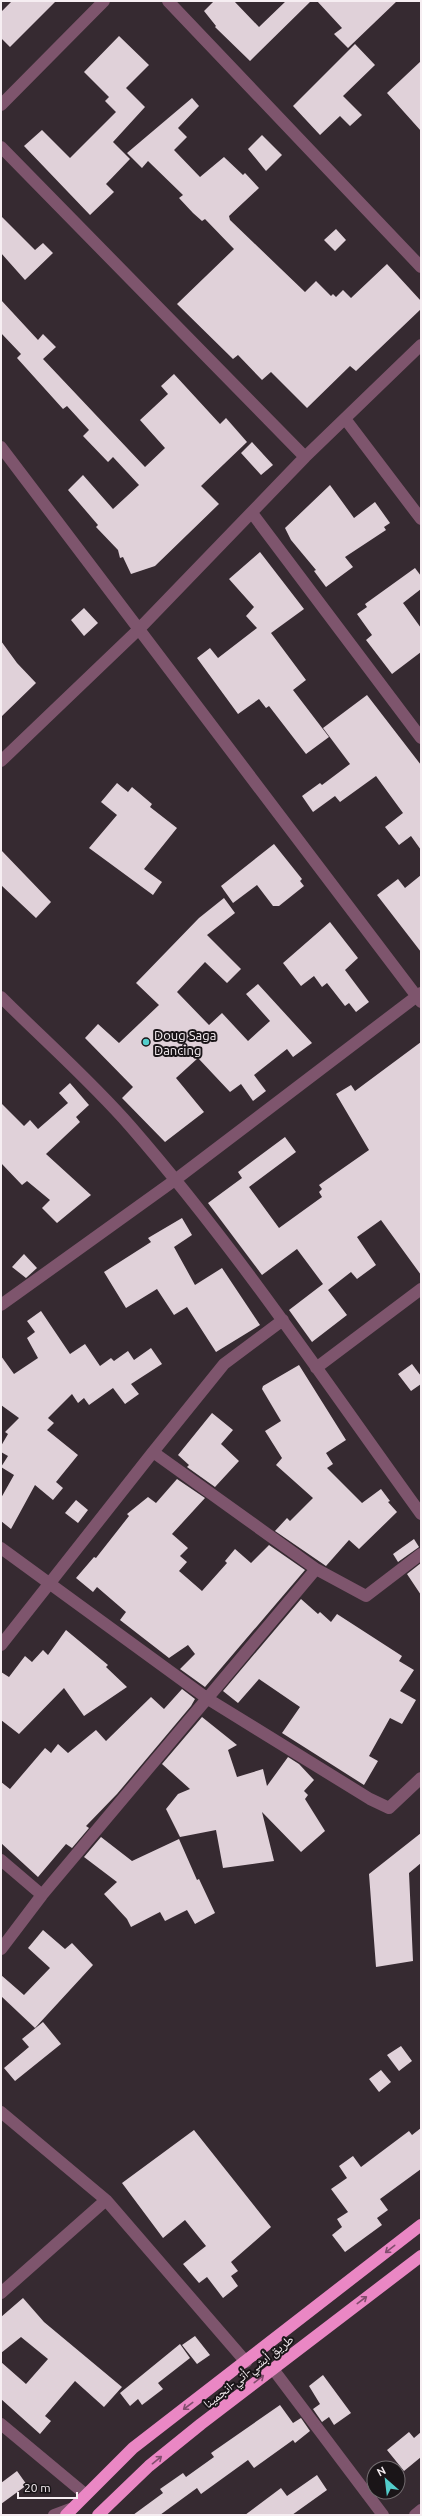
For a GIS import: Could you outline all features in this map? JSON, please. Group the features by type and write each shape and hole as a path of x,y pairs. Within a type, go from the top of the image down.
{"highway":[{"path":"68,2512 133,2448 421,2225"},
{"name":"طريق أبشي-أتي-انجمينا","path":"98,2515 149,2466 421,2256"}],"street":[{"path":"1,105 104,1"},
{"path":"168,1 421,267"},
{"path":"1,147 305,457"},
{"path":"1,761 139,628 305,457 346,420 421,345"},
{"path":"346,420 421,519"},
{"path":"1,447 420,997 174,1180 1,1304"},
{"path":"252,513 421,738"},
{"path":"1,997 130,1126 174,1180 283,1320 421,1514"},
{"path":"316,1368 421,1289"},
{"path":"1,1645 224,1364 283,1320"},
{"path":"153,1452 316,1569 366,1596 421,1554"},
{"path":"1,1548 48,1584 208,1699 370,1799 389,1808 421,1778"},
{"path":"1,1949 42,1895 316,1569"},
{"path":"1,1860 42,1895"},
{"path":"1,2112 106,2200 246,2362"},
{"path":"1,2293 106,2200"},
{"path":"273,2369 383,2515"},
{"path":"1,2424 85,2494"},
{"path":"415,2515 421,2510"},
{"path":"54,2515 68,2512"}],"building":[{"path":"12,1 56,1 10,47 1,38 1,12"},
{"path":"214,1 234,1 259,27 286,1 311,1 250,61 215,27 216,26 204,11"},
{"path":"317,1 397,1 348,48 334,34 342,28"},
{"path":"119,36 149,65 126,88 145,107 113,142 130,159 106,184 114,192 90,215 24,146 42,130 70,158 116,112 105,101 109,97 84,72"},
{"path":"355,44 375,65 343,96 362,115 350,126 340,116 320,135 293,106"},
{"path":"421,61 421,131 387,93"},
{"path":"192,98 199,106 178,128 187,137 174,150 200,177 224,157 243,175 245,173 259,188 229,216 230,220 305,292 316,281 331,296 333,294 336,297 343,290 351,298 387,264 421,301 421,309 356,371 350,366 307,408 271,372 262,380 238,355 233,359 177,304 234,249 205,219 202,221 193,213 179,198 183,195 148,161 142,168 127,153"},
{"path":"262,135 282,155 266,171 248,149"},
{"path":"1,216 35,250 43,243 53,253 25,280 1,253"},
{"path":"336,229 346,240 335,251 324,240"},
{"path":"1,300 38,340 43,334 56,347 43,359 145,467 165,448 140,420 168,394 161,386 174,374 220,424 226,418 247,442 201,486 219,504 155,566 131,574 123,557 120,558 118,550 96,527 98,525 68,490 83,475 113,509 139,485 113,457 108,462 83,436 89,430 67,406 63,409 17,358 21,354 1,333"},
{"path":"252,442 273,465 261,475 241,453"},
{"path":"330,485 354,518 375,502 390,523 384,527 386,530 345,557 353,567 326,587 314,571 316,570 291,540 285,528"},
{"path":"260,552 304,609 271,633 306,680 293,690 329,737 306,754 269,706 266,708 259,699 238,714 197,658 210,648 218,658 257,628 246,616 254,607 229,579"},
{"path":"415,568 421,576 421,589 403,603 421,628 421,652 392,674 366,640 372,635 357,614 367,607 365,604"},
{"path":"84,608 98,623 84,636 71,620"},
{"path":"1,641 17,663 36,683 1,717"},
{"path":"367,695 421,765 421,850 411,836 399,845 385,827 403,813 376,776 340,802 335,796 313,812 302,796 320,783 322,785 350,764 323,728"},
{"path":"117,783 128,792 132,787 152,804 150,807 177,828 144,869 162,882 153,895 89,848 117,815 101,802"},
{"path":"274,844 302,879 300,881 304,886 279,906 273,906 257,885 233,903 221,886"},
{"path":"1,850 51,902 36,918 1,885"},
{"path":"421,875 421,952 377,895 398,879 405,888"},
{"path":"224,898 235,913 207,935 241,969 227,983 205,962 177,992 209,1025 222,1013 248,1041 270,1021 246,994 258,984 312,1043 293,1057 287,1049 254,1075 266,1091 253,1101 241,1084 230,1092 198,1058 176,1078 204,1112 165,1142 122,1098 133,1087 85,1038 98,1024 119,1043 159,1005 136,983 199,918"},
{"path":"330,922 358,958 345,970 369,1002 356,1012 349,1003 345,1006 327,983 322,987 314,976 301,986 283,963"},
{"path":"421,1042 421,1275 381,1220 357,1237 376,1265 357,1279 351,1272 328,1290 347,1315 312,1342 289,1310 323,1284 297,1249 262,1275 208,1203 242,1178 238,1172 285,1137 296,1152 249,1187 279,1228 322,1197 319,1192 322,1189 319,1185 369,1150 336,1094 351,1085 355,1091"},
{"path":"70,1083 89,1105 76,1117 80,1122 46,1154 91,1195 57,1223 42,1208 50,1200 27,1181 22,1185 1,1163 1,1103 24,1126 30,1120 38,1129 68,1103 59,1093"},
{"path":"182,1218 192,1235 174,1247 195,1285 222,1268 260,1325 216,1352 187,1307 174,1315 157,1289 126,1308 104,1272 151,1242 148,1238"},
{"path":"24,1254 37,1268 26,1278 12,1267"},
{"path":"41,1311 70,1354 85,1344 100,1366 111,1358 114,1361 128,1351 134,1360 151,1348 162,1364 131,1384 139,1394 125,1404 113,1388 89,1405 84,1398 78,1403 72,1394 48,1418 54,1423 47,1430 78,1455 56,1482 63,1488 53,1500 35,1485 11,1529 1,1521 1,1498 14,1475 1,1467 8,1456 1,1452 1,1446 8,1434 5,1432 19,1418 1,1405 1,1356 14,1374 38,1358 27,1338 35,1332 27,1321"},
{"path":"412,1364 421,1376 421,1384 411,1391 398,1374"},
{"path":"299,1365 346,1440 326,1453 333,1464 327,1468 362,1503 381,1489 390,1501 388,1502 397,1512 359,1549 349,1540 326,1566 275,1531 287,1518 290,1521 313,1498 276,1465 282,1458 265,1431 281,1421 262,1389 263,1386"},
{"path":"212,1413 233,1430 221,1444 239,1461 215,1487 187,1467 189,1465 178,1455"},
{"path":"177,1479 205,1498 172,1534 188,1548 180,1556 187,1562 179,1571 202,1591 227,1563 225,1561 235,1549 251,1563 269,1545 305,1570 205,1687 180,1669 195,1654 188,1645 169,1658 120,1620 126,1612 97,1587 93,1592 76,1578 94,1557 96,1558 129,1516 127,1514 148,1497 156,1503"},
{"path":"76,1500 88,1510 78,1523 65,1513"},
{"path":"414,1539 419,1547 398,1562 393,1554"},
{"path":"421,1563 421,1595 407,1574"},
{"path":"301,1599 318,1614 320,1612 331,1622 337,1614 402,1656 399,1661 414,1670 400,1691 416,1700 402,1724 390,1718 369,1756 378,1761 364,1785 282,1733 300,1707 259,1679 238,1703 223,1691"},
{"path":"66,1630 108,1665 106,1667 127,1687 84,1716 64,1688 19,1734 1,1720 1,1672 9,1677 25,1656 32,1662 43,1650 48,1655"},
{"path":"182,1689 195,1699 191,1706 117,1794 86,1826 89,1828 72,1848 66,1844 38,1877 1,1843 1,1782 10,1789 45,1748 51,1753 58,1744 68,1753 96,1730 106,1741 151,1697 164,1709"},
{"path":"202,1717 237,1745 228,1750 237,1777 263,1769 267,1786 288,1757 299,1764 314,1780 304,1791 308,1795 305,1799 325,1831 301,1852 262,1812 274,1861 223,1868 216,1830 180,1837 166,1809 178,1794 190,1789 162,1764"},
{"path":"421,1833 421,1863 409,1873 413,1961 376,1967 369,1874"},
{"path":"101,1837 132,1861 179,1839 197,1880 199,1879 215,1913 195,1924 187,1910 165,1921 160,1912 131,1927 127,1919 104,1894 117,1882 84,1857"},
{"path":"43,1930 65,1949 72,1943 93,1965 35,2028 1,1996 1,1975 24,1995 50,1968 28,1948"},
{"path":"43,2022 61,2044 15,2081 4,2068 29,2047 22,2039"},
{"path":"401,2046 412,2061 399,2071 387,2055"},
{"path":"381,2070 391,2082 379,2092 369,2079"},
{"path":"421,2128 421,2169 380,2199 388,2210 377,2218 382,2225 345,2252 332,2235 342,2227 337,2219 348,2212 331,2189 347,2178 339,2166 353,2156 361,2167 409,2131 412,2135"},
{"path":"194,2130 271,2227 231,2262 238,2271 231,2276 238,2286 223,2298 207,2277 199,2283 183,2264 206,2246 185,2220 163,2238 122,2183"},
{"path":"23,2298 44,2322 122,2387 104,2407 75,2381 45,2416 51,2421 40,2434 1,2399 1,2362 26,2384 48,2359 21,2337 1,2353 1,2317"},
{"path":"195,2336 210,2355 197,2364 182,2345"},
{"path":"180,2344 190,2358 158,2383 163,2389 142,2405 138,2399 130,2406 120,2393"},
{"path":"323,2375 351,2413 334,2425 329,2417 322,2422 313,2409 320,2404 309,2386"},
{"path":"280,2405 293,2423 301,2418 310,2431 295,2443 293,2440 254,2468 248,2460 201,2494 197,2488 160,2515 133,2515 163,2493 160,2489 183,2473 186,2477 214,2457 211,2453"},
{"path":"409,2432 414,2438 421,2432 421,2457 406,2469 406,2460 395,2460 387,2450"},
{"path":"17,2471 27,2485 1,2504 1,2483"},
{"path":"317,2475 327,2490 292,2515 245,2515 281,2488 287,2496"}],"place":[{"name":"Doug Saga Dancing","path":"146,1042"}]}
